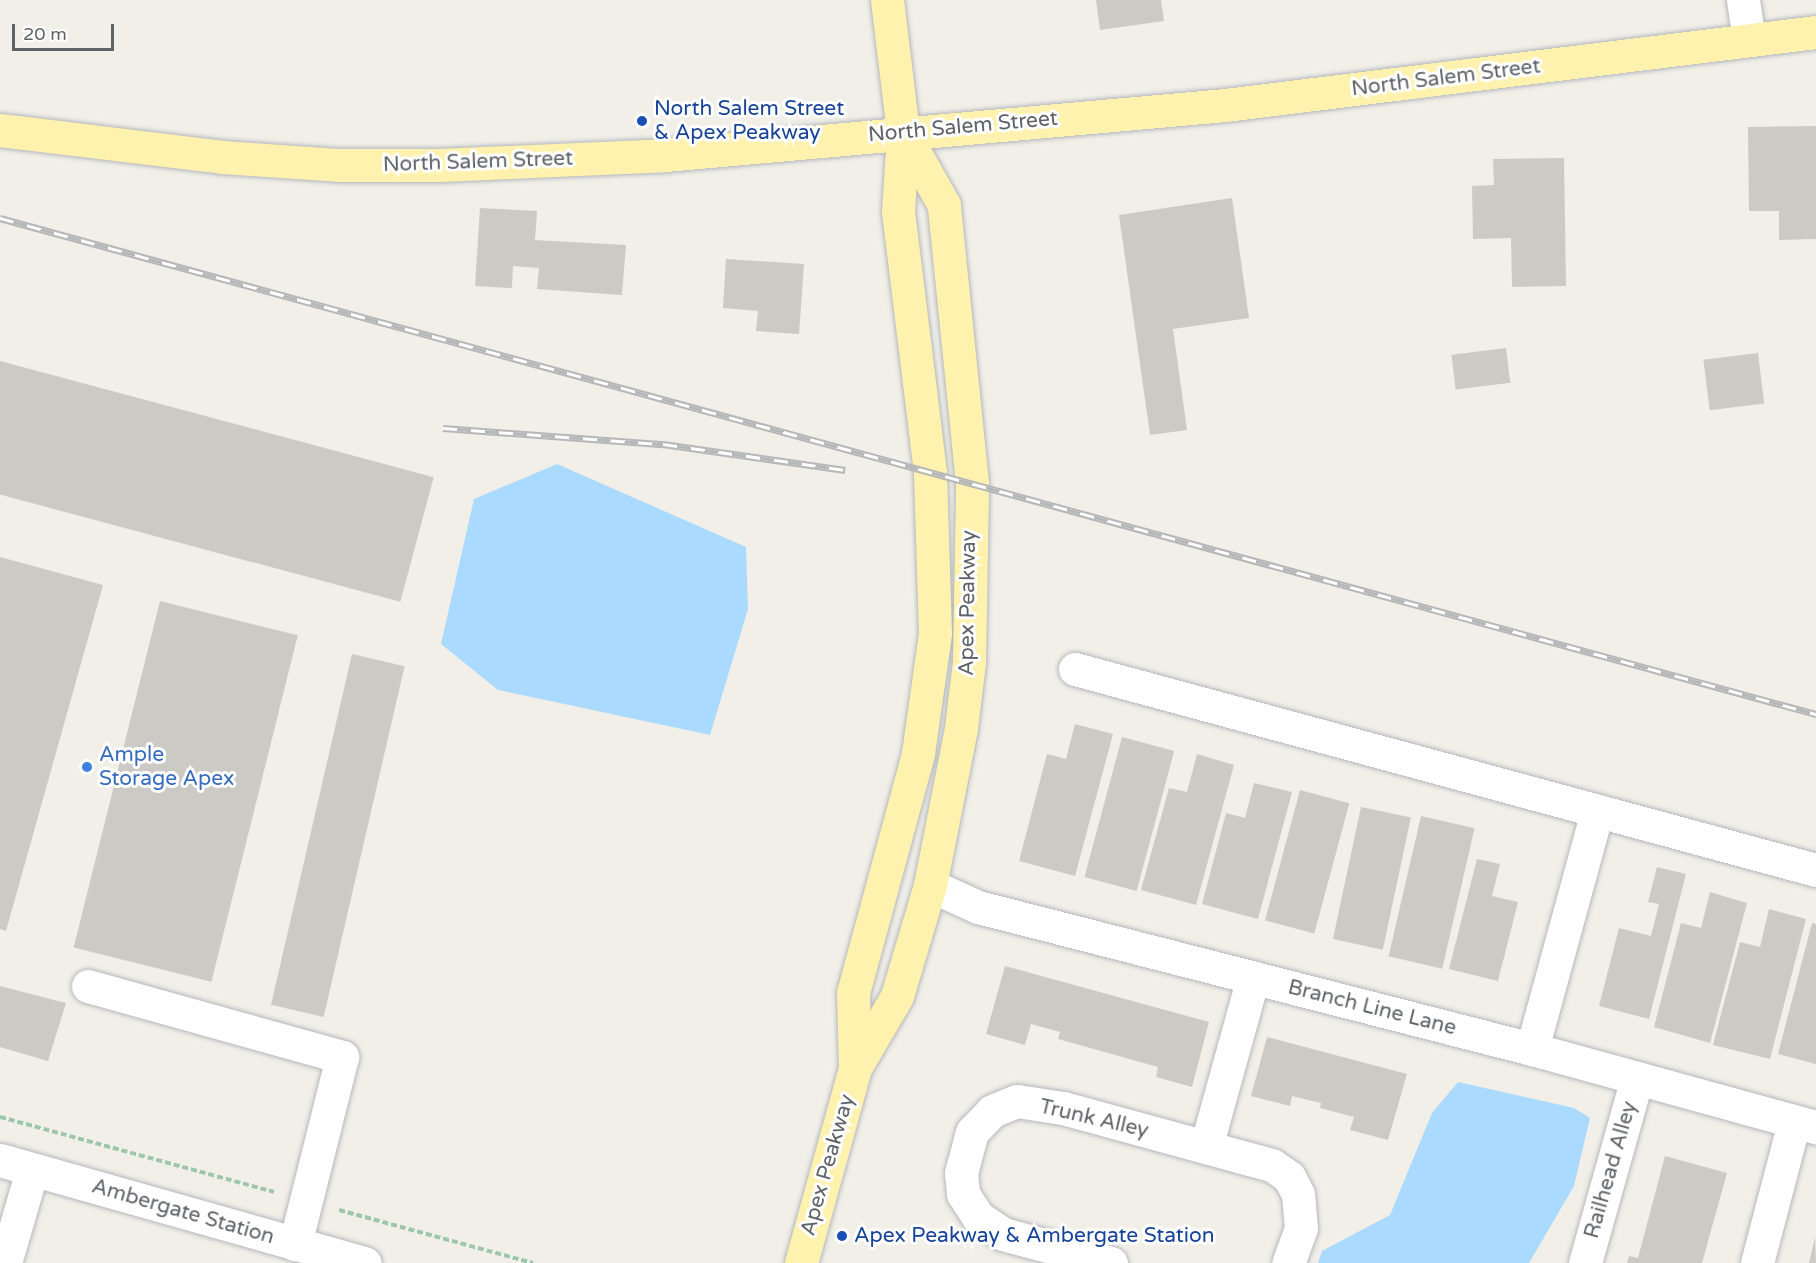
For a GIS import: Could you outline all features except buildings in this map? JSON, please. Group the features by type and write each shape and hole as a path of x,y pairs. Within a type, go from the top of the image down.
{"main road":[{"name":"Apex Peakway","path":"855,1068 853,993 918,753 935,633 930,472 898,212 903,132 887,0"},
{"name":"North Salem Street","path":"0,130 222,157 349,165 665,155 1225,105 1816,32"},
{"name":"Apex Peakway","path":"801,1263 855,1068 897,996 930,885 961,728 969,662 972,483 944,205 903,132"}],"street":[{"path":"1743,0 1749,40"},
{"path":"1075,669 1816,870"},
{"path":"1532,1049 1597,811"},
{"name":"Branch Line Lane","path":"930,885 978,907 1532,1049 1805,1125"},
{"path":"1206,1147 1253,977"},
{"path":"88,987 342,1057 296,1244"},
{"name":"Railhead Alley","path":"1585,1263 1637,1078"},
{"name":"Trunk Alley","path":"1111,1263 1003,1234 978,1217 963,1194 961,1173 972,1132 992,1112 1017,1101 1063,1108 1272,1165 1289,1177 1298,1194 1301,1228 1288,1263"},
{"path":"1757,1263 1805,1125"},
{"name":"Ambergate Station","path":"0,1160 365,1263"},
{"path":"5,1263 32,1170"}],"path":[{"path":"0,1117 533,1263"}],"water":[{"path":"557,464 746,547 748,609 710,735 498,690 441,644 474,499"},
{"path":"1458,1082 1574,1108 1590,1118 1574,1186 1529,1263 1318,1263 1322,1251 1390,1215 1432,1113"}],"railway":[{"path":"0,218 1816,714"},
{"path":"443,428 663,444 845,470"}],"place":[{"name":"North Salem Street & Apex Peakway","path":"642,121"},
{"name":"Ample Storage Apex","path":"87,767"},
{"name":"Apex Peakway & Ambergate Station","path":"842,1236"}]}
